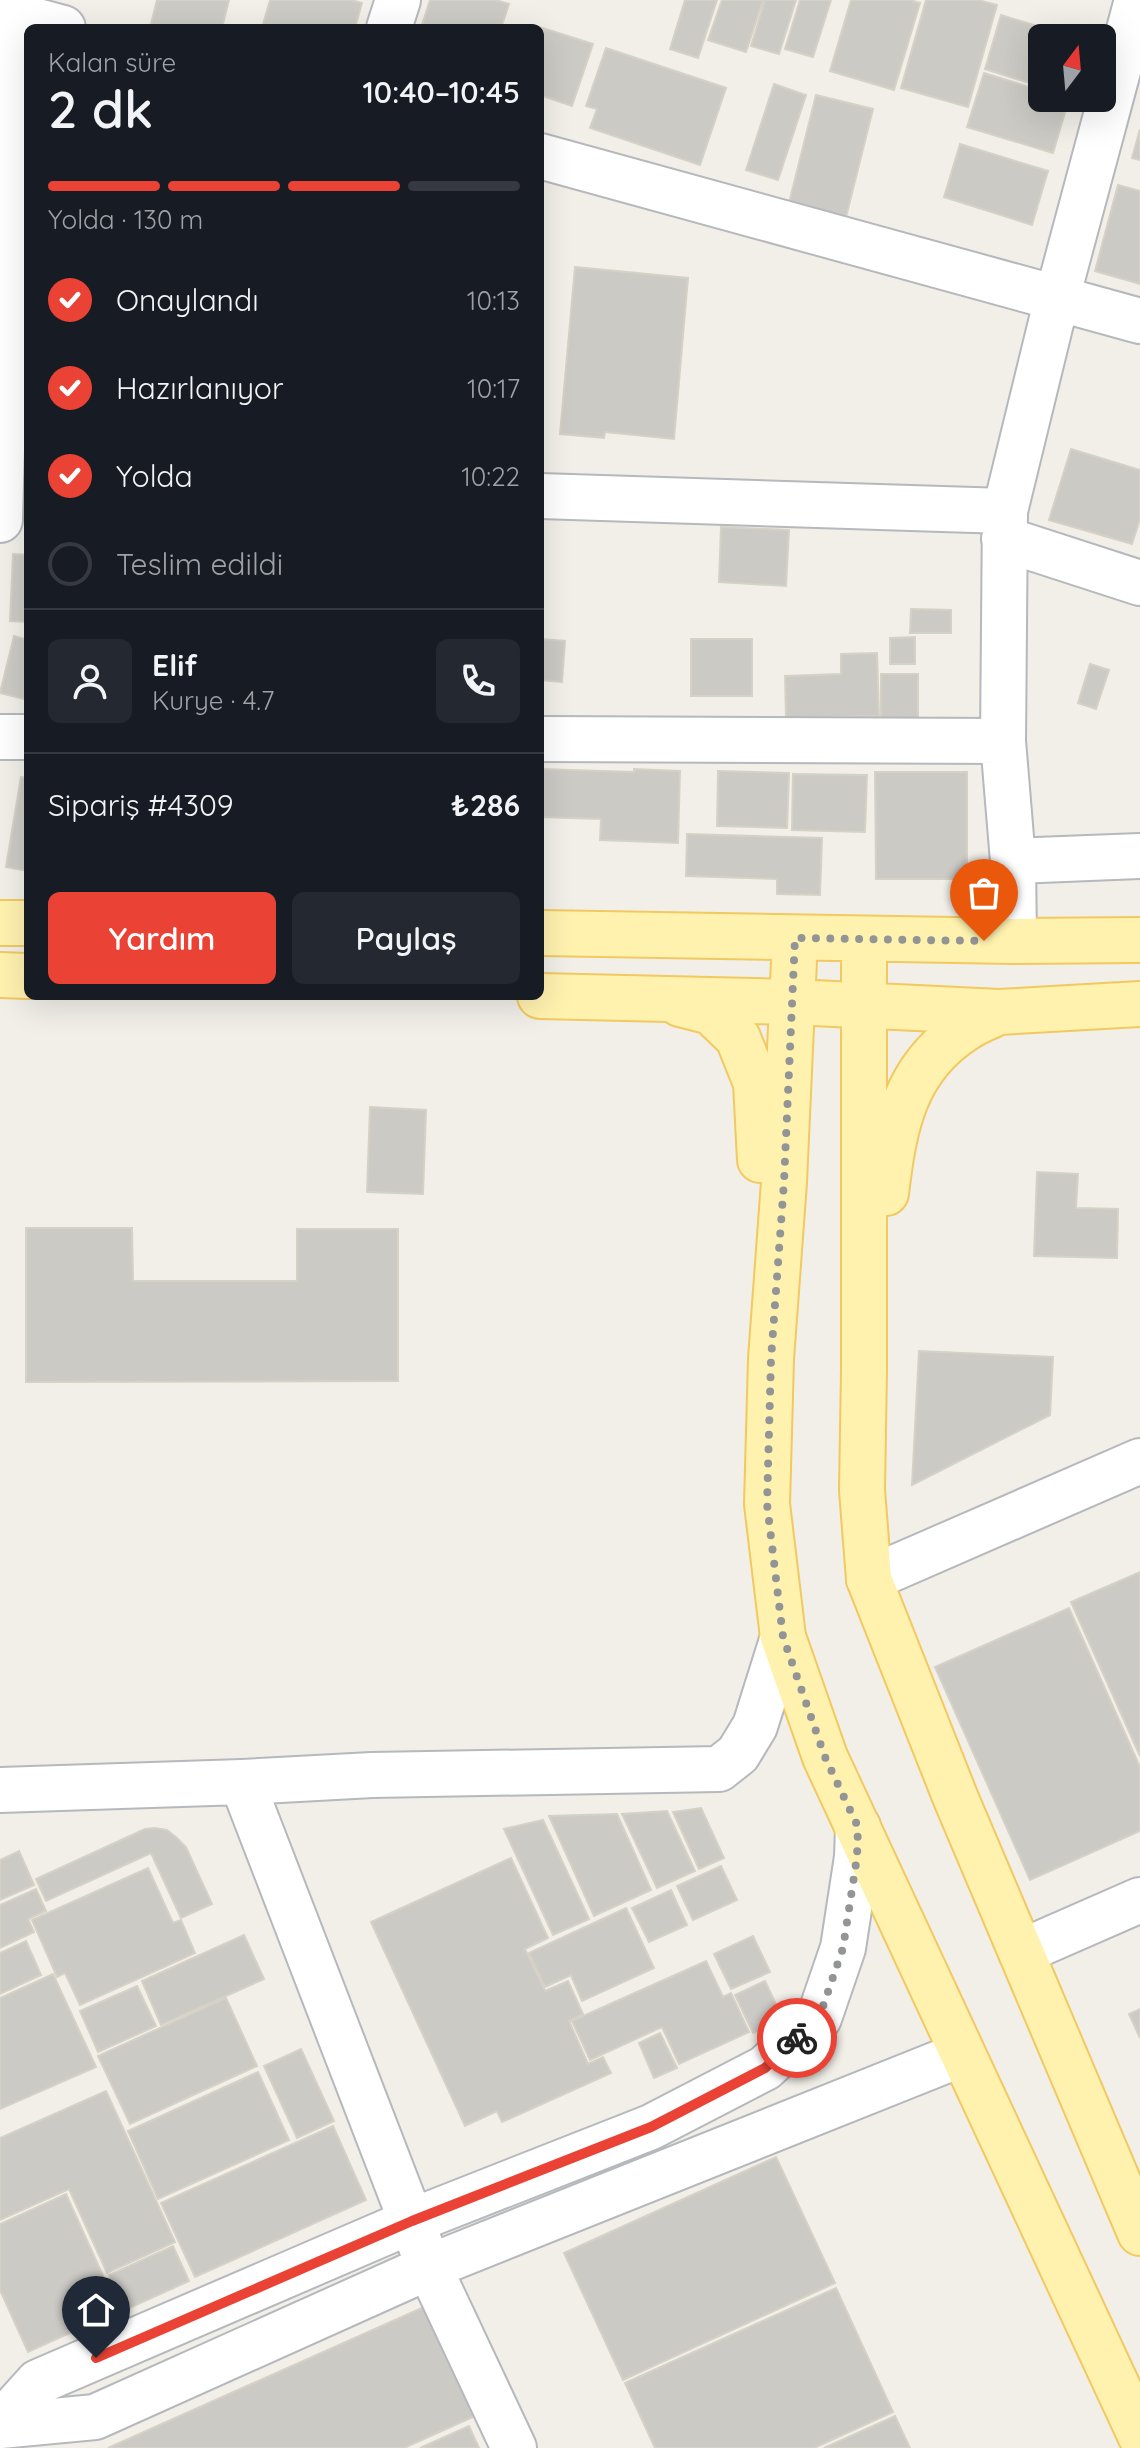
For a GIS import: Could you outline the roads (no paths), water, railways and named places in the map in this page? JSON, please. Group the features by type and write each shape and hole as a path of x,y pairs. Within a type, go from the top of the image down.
{"main road":[{"path":"0,923 24,923"},
{"path":"544,933 1014,941 1140,940"},
{"path":"795,938 784,1182 771,1359 767,1504 783,1637 825,1757 1140,2435"},
{"path":"864,939 862,1490 869,1579 956,1799 1140,2233"},
{"path":"0,975 24,976"},
{"path":"544,996 793,1002 999,1012 1140,1004"},
{"path":"662,1000 711,1012 738,1038 756,1083 771,1359"},
{"path":"864,1370 892,1143 910,1086 938,1050 966,1028 999,1012"}],"street":[{"path":"390,24 398,0"},
{"path":"10,493 1,11 48,24"},
{"path":"1014,941 1013,861 1003,741 1005,525 1057,298 1135,22"},
{"path":"544,157 1140,321"},
{"path":"544,496 1005,525 1140,583"},
{"path":"0,737 24,737"},
{"path":"544,739 1003,741"},
{"path":"1013,861 1140,856"},
{"path":"869,1579 1140,1461"},
{"path":"0,1790 372,1775 719,1769 738,1754 755,1726 783,1637"},
{"path":"242,1782 429,2267 514,2448"},
{"path":"0,2427 38,2382 412,2221 651,2127 765,2068 819,2018 843,1948 857,1857 858,1827"},
{"path":"1021,1952 1140,1900"},
{"path":"0,2427 95,2417 429,2267 962,2054"},
{"path":"0,2427 8,2448"}]}
